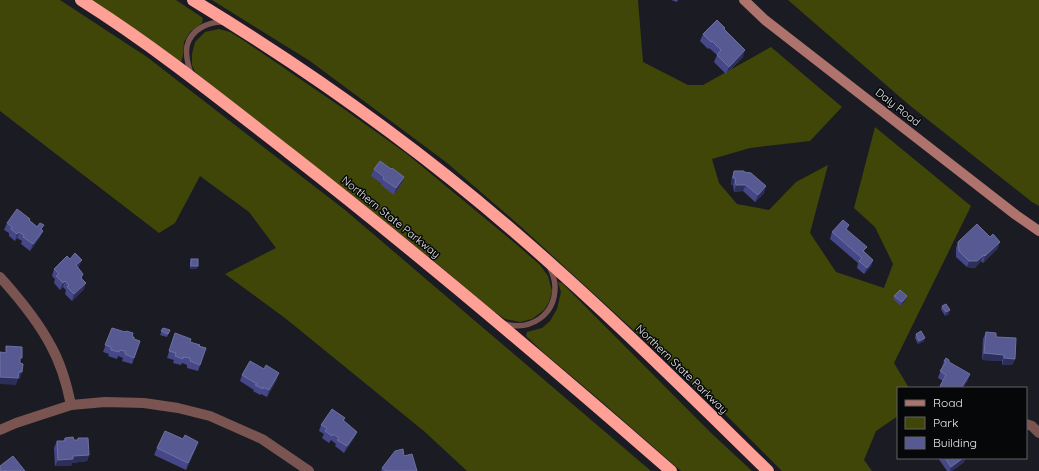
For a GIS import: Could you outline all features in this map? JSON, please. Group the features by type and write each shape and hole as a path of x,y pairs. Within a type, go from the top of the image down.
{"highway":[{"name":"Northern State Parkway","path":"81,0 194,79 361,209 566,379 671,471"},
{"name":"Northern State Parkway","path":"194,0 231,23 383,127 516,233 617,324 768,471"}],"main road":[{"name":"Daly Road","path":"744,0 765,20 1016,215 1039,231"}],"street":[{"path":"0,277 36,321 52,347 66,382 71,405"},
{"path":"0,430 16,423 71,405 105,402 144,403 178,408 210,416 262,439 309,471"},
{"path":"1027,424 1032,426 1039,433"}],"lane":[{"path":"194,79 187,58 187,46 189,40 198,30 208,24 220,22 231,23"},
{"path":"499,323 510,326 525,326 544,316 551,304 555,285 548,261"}],"green space":[{"path":"0,0 60,0 147,57 345,210 651,471 467,471 425,432 285,318 225,274 276,248 249,212 200,176 175,223 159,233 0,111"},
{"path":"84,0 176,0 203,18 202,23 190,32 184,42 181,62"},
{"path":"212,0 638,0 643,62 688,85 703,85 771,47 842,107 810,141 750,148 712,159 719,183 737,204 769,210 796,182 828,165 810,233 836,272 884,288 893,264 875,227 854,208 875,127 971,206 894,363 908,387 897,387 897,417 876,431 864,460 872,471 782,471 726,415 519,225 446,162 310,61"},
{"path":"788,0 1039,0 1039,206 908,104"},
{"path":"219,29 230,32 240,38 407,154 516,244 540,265 548,276 552,291 549,302 544,310 532,319 520,322 505,319 492,310 361,202 203,79 195,72 192,65 192,54 195,42 205,32"},
{"path":"558,282 562,283 711,433 752,471 681,471 526,336 527,332 542,328 550,321 557,309 561,292"}],"building":[{"path":"717,20 745,50 729,67 717,55 721,50 703,34"},
{"path":"380,161 404,177 396,188 383,179 384,177 374,169"},
{"path":"734,171 751,173 766,186 758,195 746,185 736,185 735,178 733,178"},
{"path":"17,209 30,219 29,220 37,227 40,223 44,225 41,229 43,231 33,244 23,237 24,235 19,232 17,234 7,223"},
{"path":"843,220 849,225 846,229 867,247 863,251 873,260 867,268 859,261 862,258 832,232"},
{"path":"977,224 990,237 993,234 1000,242 985,256 984,255 977,261 969,261 959,251 958,242"},
{"path":"75,253 82,260 76,265 83,274 81,278 86,283 74,294 67,287 69,285 65,281 63,283 56,276 59,274 54,269 67,256 70,259"},
{"path":"191,259 198,259 198,266 191,266"},
{"path":"900,290 907,296 902,302 894,296"},
{"path":"946,304 950,310 946,312 942,306"},
{"path":"112,328 133,333 132,337 140,341 134,358 125,354 125,351 120,350 119,352 111,350 111,347 105,345"},
{"path":"163,328 170,330 168,334 161,331"},
{"path":"921,331 925,338 919,341 916,334"},
{"path":"986,332 996,333 996,337 1016,338 1015,359 1004,358 1004,355 984,353"},
{"path":"175,333 191,339 190,342 200,345 198,346 206,348 200,365 190,361 190,358 183,357 183,359 175,356 176,353 169,351"},
{"path":"6,346 22,347 22,358 20,358 20,363 23,364 22,372 19,372 18,378 0,377 0,352 6,353"},
{"path":"946,358 949,362 970,374 962,387 940,386 946,375 940,371 946,362 944,361"},
{"path":"250,361 264,369 266,365 279,373 269,390 255,385 257,384 242,375"},
{"path":"332,409 345,418 343,420 357,432 347,446 337,440 339,438 333,434 332,436 325,431 327,428 321,425"},
{"path":"165,431 183,439 185,435 198,442 188,463 157,448"},
{"path":"73,437 74,440 78,440 78,438 88,438 89,455 73,456 73,459 58,460 57,441 65,441 65,438"},
{"path":"403,449 404,456 412,454 417,471 386,471 382,468 395,451"},
{"path":"13,456 25,471 0,471 0,466"},
{"path":"946,459 962,459 951,467"}]}
